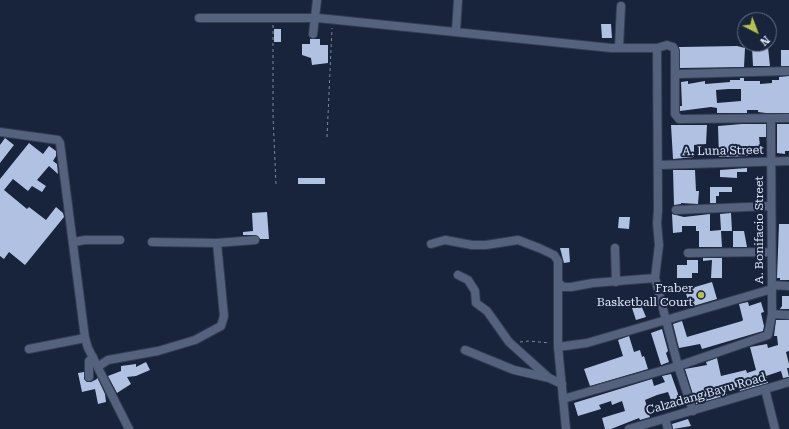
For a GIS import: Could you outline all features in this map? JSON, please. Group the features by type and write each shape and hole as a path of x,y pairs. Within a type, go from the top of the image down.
{"street":[{"path":"313,34 313,18 317,0"},
{"path":"456,31 458,0"},
{"path":"619,47 620,6"},
{"path":"199,18 332,19 611,48 657,48 667,45 674,49 675,114 679,119 789,118"},
{"path":"657,48 657,229 659,245 656,278 665,320 693,411"},
{"path":"675,75 789,71"},
{"name":"A. Bonifacio Street","path":"678,366 765,338 770,333 772,314 771,119"},
{"path":"0,132 58,140 60,143 74,242 76,274 85,338 93,357 99,366 130,429"},
{"name":"A. Luna Street","path":"658,165 789,161"},
{"path":"676,210 771,206"},
{"path":"74,242 85,240 120,240"},
{"path":"152,242 217,242 255,240"},
{"path":"431,244 445,240 472,245 486,245 518,240 554,255 558,261 558,347 566,429"},
{"path":"99,366 108,360 158,351 194,340 211,333 221,326 224,316 217,242"},
{"path":"614,248 616,282"},
{"path":"688,253 771,252"},
{"path":"458,275 468,280 475,292 476,303 487,311 509,342 549,378"},
{"path":"558,282 563,287 571,287 592,283 656,278"},
{"path":"558,347 587,343 772,287 789,286"},
{"path":"772,314 789,315"},
{"path":"29,349 85,338"},
{"path":"465,350 514,370 549,378 562,384"},
{"path":"89,377 89,361 93,357"},
{"path":"563,399 678,366"},
{"name":"Calzadang Bayu Road","path":"629,429 789,382"},
{"path":"765,389 775,429"},
{"path":"665,419 668,429"}],"path":[{"path":"273,19 273,115 276,185"},
{"path":"327,137 332,19"},
{"path":"509,342 543,341 558,347"}],"building":[{"path":"601,24 611,24 612,38 602,38"},
{"path":"274,29 281,29 281,42 274,42"},
{"path":"310,39 320,39 320,45 328,45 328,63 312,65 311,58 302,55 302,44 310,44"},
{"path":"737,46 737,52 745,52 744,67 680,68 679,47"},
{"path":"781,50 789,50 789,66 781,66"},
{"path":"752,52 769,52 770,66 753,66"},
{"path":"789,76 789,113 766,113 758,112 758,110 747,110 747,113 717,113 717,108 711,107 680,111 680,106 682,106 681,82 688,81 688,84 705,81 705,84 730,82 730,80 740,80 740,78 744,78 744,81 760,81 760,84 772,83 772,80 779,80 779,77","holes":["741,89 741,101 717,103 716,90"]},
{"path":"766,124 766,137 759,137 760,146 748,146 748,156 719,157 718,126"},
{"path":"777,124 789,124 789,151 785,151 785,154 777,153"},
{"path":"671,125 707,125 706,144 694,145 694,157 673,159"},
{"path":"5,138 14,145 0,163 0,145"},
{"path":"29,143 43,154 49,146 56,151 56,156 53,161 57,164 58,174 49,166 37,180 46,186 42,192 32,186 28,191 13,179 4,190 27,209 29,207 46,220 56,207 63,213 64,217 25,265 9,252 4,259 0,256 0,179"},
{"path":"747,168 747,172 737,172 737,178 720,177 720,170"},
{"path":"673,170 695,170 696,191 699,191 698,204 681,203 674,205"},
{"path":"298,178 325,178 325,184 298,184"},
{"path":"710,187 732,187 732,192 719,192 719,196 716,196 716,203 710,203"},
{"path":"267,212 269,239 260,239 255,235 243,235 243,232 253,231 252,213"},
{"path":"731,213 732,231 721,231 722,247 699,247 699,231 696,231 696,226 682,226 682,232 673,233 672,214 684,217 710,214 710,231 721,230 720,214"},
{"path":"619,217 630,217 629,229 618,228"},
{"path":"779,224 789,224 789,280 780,280 780,278 777,278"},
{"path":"733,231 744,231 747,247 733,247"},
{"path":"560,248 569,248 570,262 564,263"},
{"path":"703,258 722,258 722,278 711,278 712,260 703,261"},
{"path":"687,260 698,260 698,273 692,273 692,278 677,278 677,265 687,265"},
{"name":"Fraber Basketball Court","path":"712,282 717,299 690,307 685,290"},
{"path":"782,296 789,296 789,309 780,309 782,306"},
{"path":"748,302 749,306 761,302 764,312 761,313 764,326 763,331 702,349 700,344 679,348 673,324 682,321 687,337 742,321 739,304"},
{"path":"641,305 646,317 636,320 632,308"},
{"path":"776,320 789,320 789,351 786,352 789,364 789,368 787,368 789,377 783,378 781,371 766,376 768,383 740,391 738,387 726,390 727,395 696,404 685,369 707,365 706,362 717,358 721,376 746,370 747,373 756,370 750,347 767,344 768,348 778,345 777,336 774,336"},
{"path":"662,329 668,351 666,353 669,362 661,365 651,333"},
{"path":"629,336 634,352 640,350 642,357 644,356 648,369 590,386 584,369 623,356 618,340"},
{"path":"146,362 150,370 136,376 127,377 131,384 117,393 108,376 121,371 121,366 136,364 136,367"},
{"path":"84,372 84,379 87,382 97,379 97,377 105,394 106,402 98,404 95,389 82,392 78,373"},
{"path":"671,374 682,405 674,408 668,392 657,395 645,400 650,417 640,420 639,418 611,429 605,429 602,418 625,411 622,401 612,405 611,401 599,405 601,409 578,416 574,403 652,379 654,386 665,382 662,376"},
{"path":"688,419 691,426 673,429 672,424"}],"place":[{"name":"Fraber Basketball Court","path":"701,295"}]}
